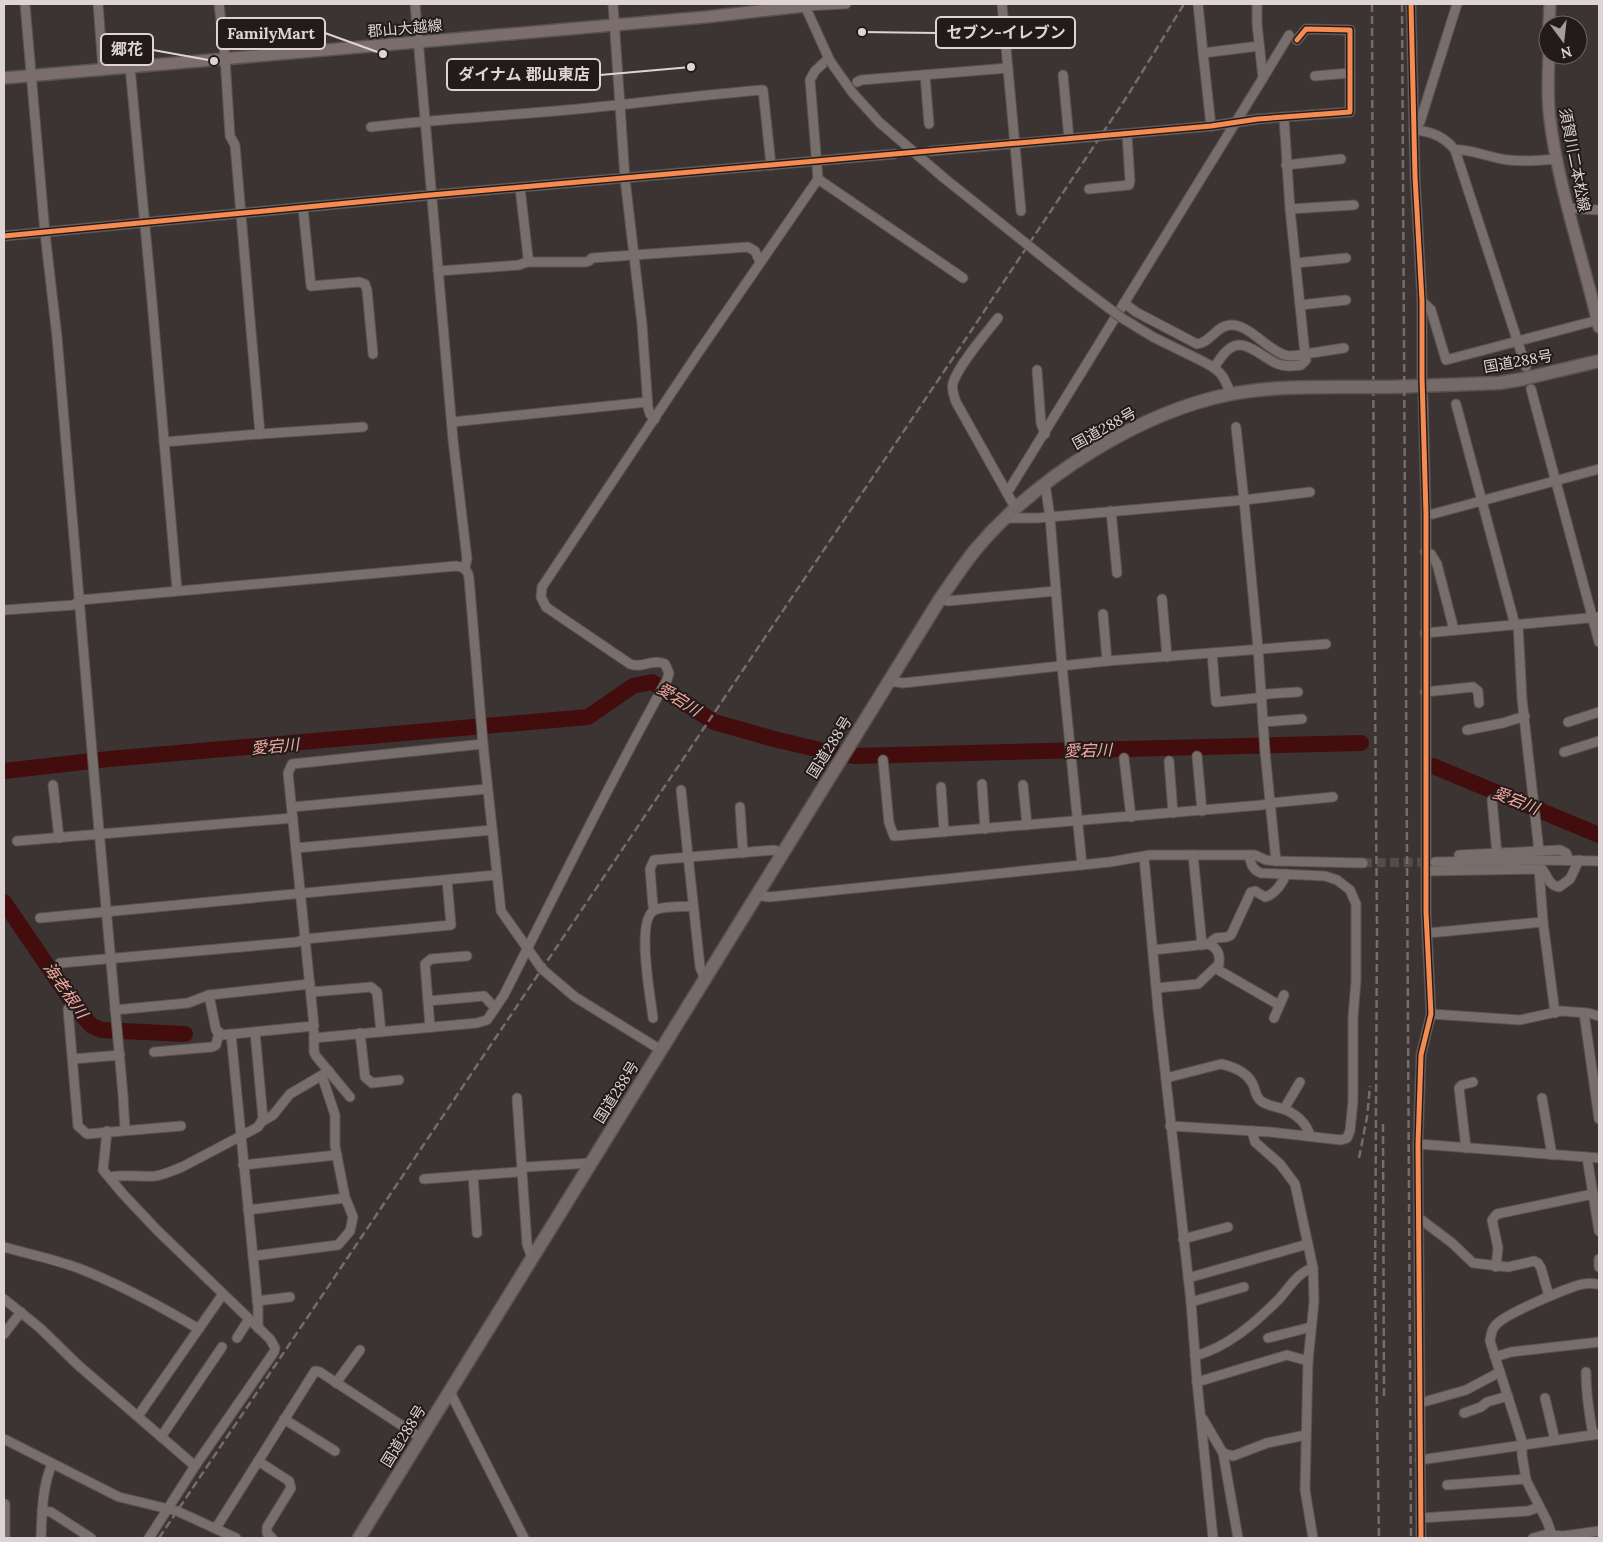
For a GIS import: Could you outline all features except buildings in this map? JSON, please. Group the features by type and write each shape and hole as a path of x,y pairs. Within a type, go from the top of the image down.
{"highway":[{"name":"国道288号","path":"359,1538 940,599 977,548 1006,518 1046,484 1096,449 1170,413 1230,394 1281,388 1499,383 1523,380 1599,361"}],"main road":[{"name":"郡山大越線","path":"4,78 615,25 764,11 805,5"},
{"name":"須賀川二本松線","path":"1549,65 1550,119 1556,159 1599,323"}],"street":[{"path":"25,4 45,233 57,337 125,1130"},
{"path":"98,4 103,69"},
{"path":"219,4 230,136 234,145 260,434"},
{"path":"415,4 452,422 467,559 465,568 469,578 487,789 501,911 542,969 576,997 661,1050"},
{"path":"613,4 625,179 642,324 647,402 648,411 655,418"},
{"path":"846,4 805,5 829,60 852,92 878,122 944,178 1122,318 1153,337 1214,367 1222,374 1230,394"},
{"path":"1002,4 1022,211"},
{"path":"1198,4 1211,126"},
{"path":"1257,4 1262,78"},
{"path":"1411,4 1414,130 1422,301 1422,377"},
{"path":"1414,130 1420,122 1457,4"},
{"path":"931,150 1127,134 1235,122 1350,112 1350,30 1306,29 1293,38 1262,78 1235,122 1124,303 1045,434 1007,493"},
{"path":"1204,53 1259,46"},
{"path":"314,1038 483,1021 486,1020 504,996 584,833 668,677 667,667 659,661 636,666 630,664 546,607 542,602 541,593 545,582 818,179 810,80 815,71 829,60"},
{"path":"130,67 177,590"},
{"path":"857,82 861,80 1008,68"},
{"path":"1315,76 1350,74"},
{"path":"924,75 929,124"},
{"path":"1062,75 1069,139"},
{"path":"372,127 763,90 771,165"},
{"path":"1214,367 1229,349 1237,345 1246,346 1269,361 1280,365 1301,365 1306,360 1290,209 1284,118"},
{"path":"1414,130 1427,131 1442,138 1455,150 1526,367"},
{"path":"1090,189 1128,184 1130,181 1127,134"},
{"path":"1455,150 1462,149 1509,160 1556,159"},
{"path":"4,236 431,195 894,154"},
{"path":"1286,165 1341,160"},
{"path":"818,179 963,278"},
{"path":"520,188 527,262"},
{"path":"1290,209 1354,205"},
{"path":"304,208 311,286 359,282 365,284 373,354"},
{"path":"1568,208 1599,210"},
{"path":"438,271 519,266 527,262 586,262 592,258 748,247 755,251 760,262"},
{"path":"1296,263 1346,258"},
{"path":"1300,305 1346,300"},
{"path":"1422,301 1431,310 1446,360 1599,323"},
{"path":"1124,303 1136,312 1197,344 1202,343 1222,327 1232,324 1244,328 1280,353 1290,356 1344,348"},
{"path":"998,318 960,370 953,382 952,391 956,402 1016,509"},
{"path":"1037,370 1041,423 1045,434"},
{"path":"1531,389 1555,481 1596,617 1599,642"},
{"path":"1421,1538 1418,1144 1421,1055 1431,1014 1426,871 1426,514 1422,396"},
{"path":"452,422 647,402"},
{"path":"1456,404 1481,501 1517,624 1524,716 1540,862 1543,922 1556,1013"},
{"path":"164,442 363,427"},
{"path":"1236,427 1258,648 1276,862"},
{"path":"1426,514 1433,514 1599,469"},
{"path":"1046,484 1082,865"},
{"path":"1006,518 1050,517 1244,500 1310,492"},
{"path":"1111,511 1117,573"},
{"path":"1425,552 1431,554 1438,564 1454,630"},
{"path":"4,610 74,605 80,600 177,590 456,566 465,568"},
{"path":"940,599 948,601 1056,591"},
{"path":"1162,600 1167,657"},
{"path":"1104,614 1107,661"},
{"path":"1425,633 1596,617"},
{"path":"890,681 903,683 1107,661 1326,644"},
{"path":"1212,653 1216,702 1257,698 1267,694 1298,692"},
{"path":"1426,692 1474,686 1478,691 1479,703"},
{"path":"1568,722 1599,712"},
{"path":"1467,730 1503,723 1524,716"},
{"path":"1263,722 1302,719"},
{"path":"1564,752 1599,741"},
{"path":"350,1097 326,1073 314,1052 314,1026 288,773 292,764 483,744"},
{"path":"1197,756 1202,811"},
{"path":"1124,758 1131,817"},
{"path":"883,760 889,823 892,835 894,836 1202,811 1333,797"},
{"path":"1169,761 1173,813"},
{"path":"53,784 59,838"},
{"path":"982,784 985,829"},
{"path":"1024,785 1027,825"},
{"path":"941,787 944,832"},
{"path":"292,807 487,789"},
{"path":"681,790 700,967 705,979"},
{"path":"1492,800 1496,854"},
{"path":"740,807 744,852"},
{"path":"17,841 293,818"},
{"path":"296,848 492,830"},
{"path":"655,910 650,870 652,862 658,859 774,850 784,853"},
{"path":"1426,856 1496,854 1540,862"},
{"path":"757,895 769,897 851,890 1082,865 1150,855 1255,855 1276,862 1363,863"},
{"path":"1193,855 1205,944"},
{"path":"1170,1126 1252,1131 1344,1140 1349,1135 1353,1101 1356,904 1350,890 1341,882 1325,876 1261,873 1252,866 1249,855"},
{"path":"1144,857 1170,1126 1191,1302 1213,1538"},
{"path":"1540,862 1551,883 1559,887 1570,879 1574,860"},
{"path":"1426,871 1574,860 1599,861"},
{"path":"1435,862 1540,862"},
{"path":"1152,950 1205,944 1216,938 1232,935 1252,892 1255,891 1265,897 1270,896 1283,882 1286,874"},
{"path":"40,918 496,875"},
{"path":"60,963 450,926 447,880"},
{"path":"652,1018 644,942 648,915 655,910 693,906"},
{"path":"1428,933 1543,922"},
{"path":"1157,988 1198,984 1219,964 1218,950 1205,944"},
{"path":"430,1027 425,964 431,959 467,956"},
{"path":"1215,968 1279,1005"},
{"path":"115,1010 188,1003 209,995 310,988 371,988 377,992 381,1032"},
{"path":"209,995 216,1030 222,1034 314,1026"},
{"path":"1274,1018 1284,995"},
{"path":"428,1001 484,996 495,1008"},
{"path":"68,1009 78,1126 87,1134 181,1126"},
{"path":"1431,1014 1520,1020 1568,1011 1599,1016"},
{"path":"1584,1013 1597,1090 1599,1120"},
{"path":"154,1052 212,1047 216,1045 219,1032"},
{"path":"110,1177 164,1174 182,1167 258,1127 262,1119 255,1032"},
{"path":"231,1034 257,1300 258,1328"},
{"path":"360,1034 365,1076 372,1083 400,1080"},
{"path":"73,1058 120,1055"},
{"path":"1166,1078 1220,1064 1228,1066 1247,1076 1260,1100 1270,1106 1284,1109 1304,1124 1310,1136"},
{"path":"261,1122 272,1115 290,1094 326,1073"},
{"path":"252,1256 338,1245 350,1231 353,1224 353,1217 345,1198 337,1155 334,1138 336,1129 335,1115 326,1073"},
{"path":"1284,1109 1300,1082"},
{"path":"1466,1148 1459,1088 1462,1085 1473,1082"},
{"path":"517,1098 527,1244 532,1258"},
{"path":"1542,1098 1552,1154"},
{"path":"107,1131 103,1170 157,1230 273,1343 274,1352 195,1466 149,1538"},
{"path":"1252,1131 1255,1142 1280,1164 1295,1184 1313,1268 1314,1302 1308,1361 1305,1490 1313,1538"},
{"path":"1418,1144 1599,1158"},
{"path":"243,1165 337,1155"},
{"path":"1587,1157 1599,1231"},
{"path":"424,1178 517,1172 526,1167 590,1163"},
{"path":"472,1175 477,1233"},
{"path":"1496,1267 1498,1248 1492,1220 1497,1214 1592,1194"},
{"path":"248,1210 345,1198"},
{"path":"1419,1218 1452,1243 1473,1263 1496,1267 1508,1267 1534,1261 1538,1263 1549,1296"},
{"path":"1183,1239 1228,1226"},
{"path":"1188,1278 1308,1244"},
{"path":"4,1247 64,1263 99,1276 165,1309 199,1329"},
{"path":"1599,1259 1599,1267"},
{"path":"1196,1356 1220,1346 1250,1326 1299,1276 1313,1268"},
{"path":"1599,1284 1585,1284 1549,1296 1497,1323 1492,1330 1490,1341 1522,1446 1526,1479 1551,1533 1554,1536 1563,1536 1599,1530"},
{"path":"1191,1302 1244,1288"},
{"path":"138,1416 223,1294"},
{"path":"257,1300 290,1297"},
{"path":"4,1299 195,1466"},
{"path":"4,1334 21,1312"},
{"path":"237,1338 250,1319"},
{"path":"1268,1338 1311,1327"},
{"path":"1495,1357 1511,1352 1599,1342"},
{"path":"161,1437 222,1347"},
{"path":"336,1383 360,1350"},
{"path":"1197,1382 1287,1355 1308,1361"},
{"path":"216,1528 313,1373 317,1371 421,1438"},
{"path":"1420,1403 1466,1390 1500,1372"},
{"path":"1420,1460 1596,1434 1586,1395 1586,1372"},
{"path":"450,1392 524,1538"},
{"path":"1464,1413 1481,1407 1487,1402 1508,1396"},
{"path":"1545,1398 1555,1440"},
{"path":"1201,1417 1223,1454 1238,1538"},
{"path":"284,1419 335,1451"},
{"path":"1223,1454 1233,1456 1267,1443 1306,1435"},
{"path":"4,1439 119,1497 177,1511 236,1538"},
{"path":"258,1461 289,1481 291,1488 267,1527 268,1534 272,1538"},
{"path":"40,1538 48,1474 52,1464"},
{"path":"1447,1485 1526,1479"},
{"path":"5,1504 5,1538"},
{"path":"1420,1518 1528,1511 1540,1507"},
{"path":"42,1511 51,1512 91,1538"},
{"path":"1536,1538 1551,1533"}],"waterway":[{"name":"愛宕川","path":"4,771 109,759 588,717 633,686 652,682 714,722 774,739 854,756 1361,743"},
{"name":"愛宕川","path":"1433,766 1599,835"},
{"name":"海老根川","path":"4,902 79,1012 92,1026 102,1030 185,1034"}],"tunnel":[{"path":"894,154 931,151"},
{"path":"1363,863 1432,862"}],"railway":[{"path":"159,1538 957,352 1128,95 1184,4"},
{"path":"1372,4 1377,930 1375,1287 1379,1538"},
{"path":"1402,4 1411,1538"},
{"path":"1359,1158 1367,1117 1370,1086"},
{"path":"1383,1124 1384,1396"}],"cycle path":[{"path":"1411,4 1415,176 1422,301 1426,514 1426,912 1431,1014 1421,1055 1418,1144 1421,1538"},
{"path":"4,236 431,195 1350,112 1350,30 1306,29 1297,40"}],"place":[{"name":"セブン-イレブン","path":"862,32"},
{"name":"FamilyMart","path":"383,54"},
{"name":"郷花","path":"214,61"},
{"name":"ダイナム 郡山東店","path":"691,67"}]}
